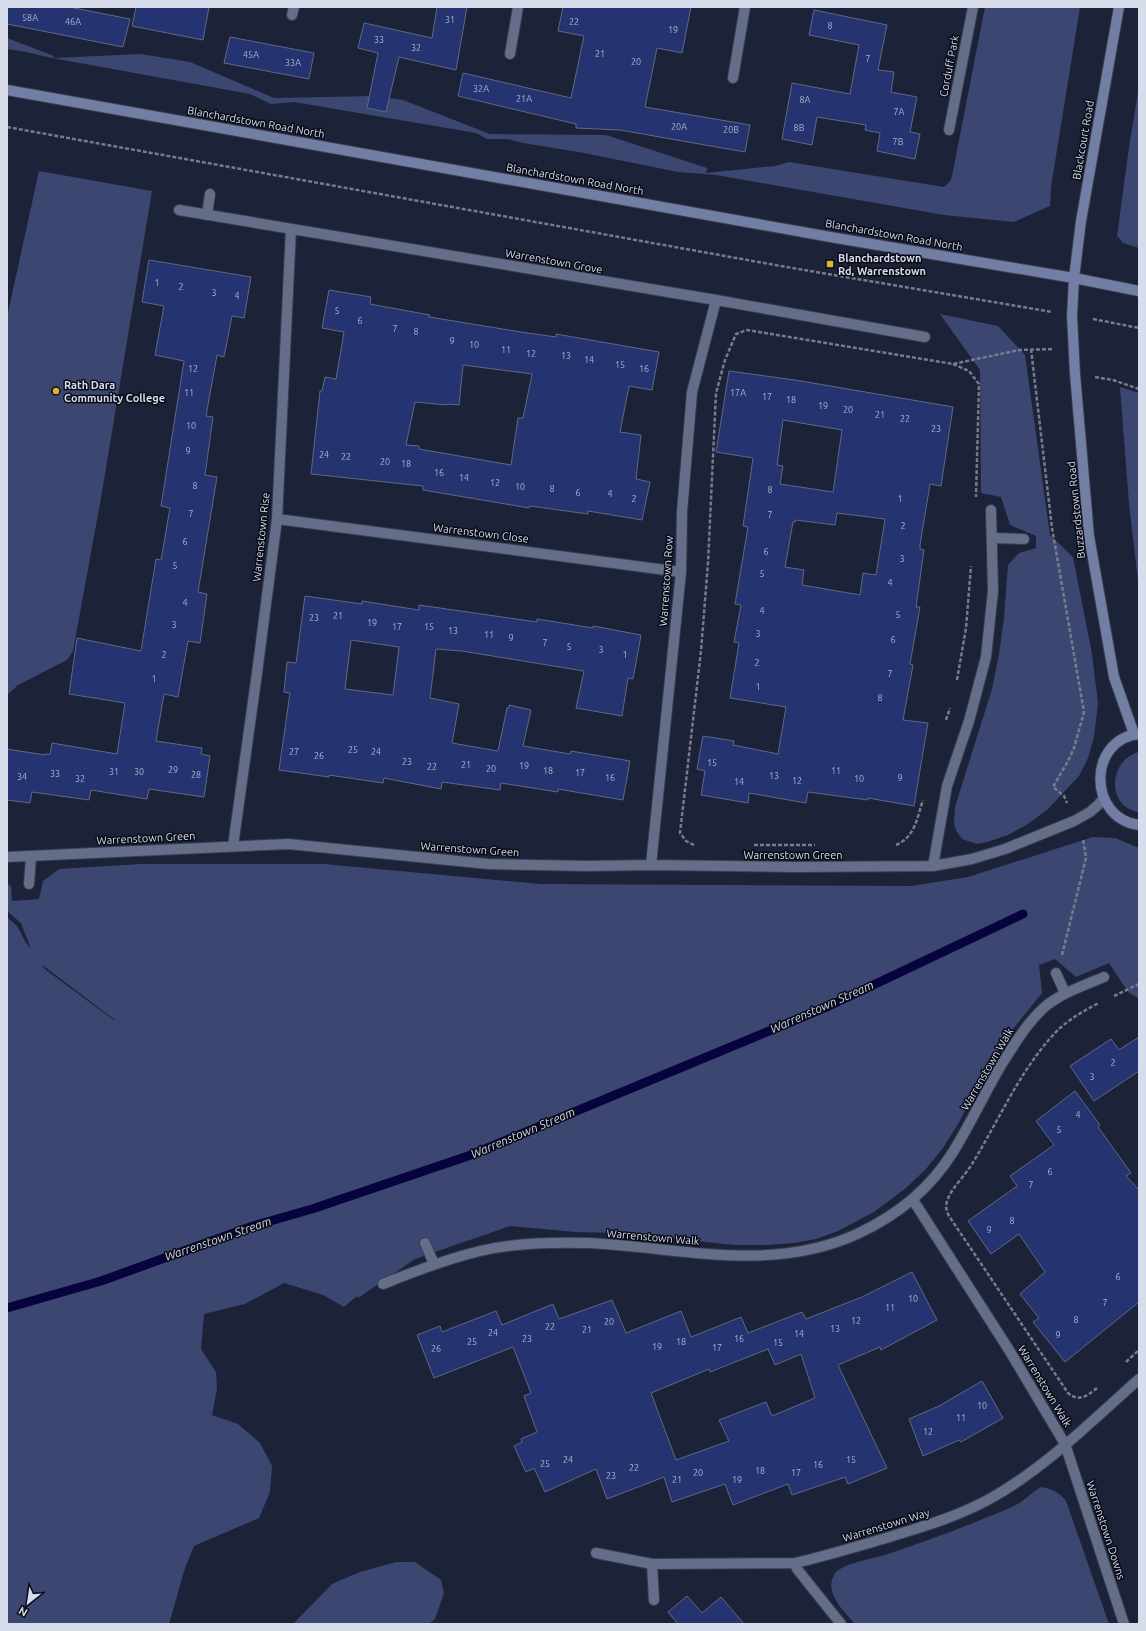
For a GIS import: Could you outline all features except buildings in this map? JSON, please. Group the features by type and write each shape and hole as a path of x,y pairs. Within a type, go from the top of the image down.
{"main road":[{"name":"Blackcourt Road","path":"1074,278 1081,221 1119,7"},
{"name":"Blanchardstown Road North","path":"7,90 836,238 1074,278 1139,291"},
{"name":"Buzzardstown Road","path":"1074,278 1072,316 1075,374 1089,536 1114,677 1137,734"},
{"path":"1137,734 1120,741 1108,752 1101,767 1100,783 1104,799 1111,810 1121,819 1139,826"}],"street":[{"path":"510,54 518,7"},
{"path":"733,78 745,7"},
{"name":"Corduff Park","path":"949,130 973,7"},
{"path":"207,215 210,194"},
{"name":"Warrenstown Grove","path":"179,210 716,300 925,337"},
{"name":"Warrenstown Rise","path":"232,846 277,519 290,228"},
{"name":"Warrenstown Row","path":"650,865 681,572 682,512 692,392 716,300"},
{"path":"933,866 947,786 969,721 986,657 993,591 993,538 991,510"},
{"name":"Warrenstown Close","path":"277,519 681,572"},
{"path":"993,538 1024,539"},
{"name":"Warrenstown Green","path":"7,858 288,844 488,864 795,868 933,866 972,859 1005,849 1074,821 1098,806 1104,799"},
{"path":"30,884 31,856"},
{"path":"1056,973 1065,993"},
{"name":"Warrenstown Walk","path":"383,1284 434,1264 481,1251 541,1243 586,1243 725,1255 768,1256 809,1251 835,1243 876,1224 913,1200 926,1187 953,1153 994,1076 1029,1022 1047,1005 1065,993 1104,977"},
{"name":"Warrenstown Walk","path":"913,1200 1009,1350 1065,1444"},
{"path":"425,1243 434,1264"},
{"name":"Warrenstown Way","path":"596,1553 652,1564 795,1563 818,1558 910,1531 956,1515 998,1495 1043,1464 1139,1379"},
{"name":"Warrenstown Downs","path":"1065,1444 1124,1624"},
{"path":"795,1563 797,1569 841,1624"},
{"path":"652,1564 654,1600"}],"path":[{"path":"7,128 775,265 1139,328"},
{"path":"698,848 686,841 680,833 701,651 708,562 716,393 725,360 736,334 747,330 953,364 969,371 979,384 976,500"},
{"path":"1031,349 1052,528 1084,712 1074,748 1052,787 1064,796 1083,839 1086,858 1062,955 1056,973"},
{"path":"953,364 1019,350 1074,349"},
{"path":"1075,374 1113,380 1139,390"},
{"path":"957,685 966,628 971,562"},
{"path":"945,724 951,704"},
{"path":"892,845 897,845 902,842 912,832 923,797"},
{"path":"746,845 819,845"},
{"path":"1108,998 1139,984"},
{"path":"1099,1386 1084,1397 1073,1397 1068,1393 949,1216 946,1205 948,1197 972,1164 1021,1079 1040,1051 1054,1034 1072,1018 1102,1001"},
{"path":"1122,1365 1139,1350"}],"shaded area":[{"path":"985,7 1080,7 1051,187 1050,206 1014,222 944,215 716,175 678,172 508,139 487,139 476,133 294,102 271,104 250,94 52,58 7,49 7,38 54,56 53,58 141,54 190,62 274,98 375,96 403,100 490,134 606,135 707,168 706,173 775,166 789,162 944,187 951,180"},
{"path":"1139,86 1139,248 1123,243 1117,236"},
{"name":"Rath Dara Community College","path":"39,171 152,191 101,498 73,651 67,660 18,685 7,695 7,317"},
{"path":"940,314 998,326 1025,355 1050,535 1073,557 1092,654 1098,703 1094,737 1088,758 1079,776 1048,809 1028,824 1008,835 977,844 962,839 957,832 954,824 955,807 992,689 1004,618 1008,565 1019,553 1036,548 1036,536 1010,525 1001,497 981,493 980,370"},
{"path":"1120,387 1139,393 1139,589 1129,504"},
{"path":"1139,752 1139,812 1128,808 1121,802 1116,793 1115,783 1121,764 1129,757"},
{"path":"1093,837 1115,838 1139,848 1139,999 1128,992 1109,963 1076,977 1055,959 1039,965 1042,993 1009,1034 989,1064 958,1124 943,1148 926,1169 906,1188 874,1212 838,1231 816,1239 794,1243 734,1245 621,1233 575,1232 510,1226 415,1259 358,1298 357,1296 344,1307 323,1295 284,1283 245,1304 204,1314 201,1349 216,1372 217,1389 212,1415 238,1424 260,1443 272,1466 270,1492 259,1518 194,1546 185,1568 169,1624 7,1624 7,917 17,926 31,949 21,923 7,911 7,884 11,886 12,901 39,899 43,881 59,869 141,864 324,864 541,884 911,886 968,877","holes":["41,964 115,1020 46,970"]},
{"path":"1041,1487 1055,1491 1066,1501 1109,1624 855,1624 841,1608 833,1595 832,1582 834,1575 843,1567 885,1555 1000,1512 1019,1503"},
{"path":"396,1562 415,1562 441,1580 444,1593 435,1619 429,1624 293,1624 332,1584 360,1572"}],"waterway":[{"name":"Warrenstown Stream","path":"7,1308 101,1281 253,1226 312,1209 468,1156 829,1006 1023,914"}],"place":[{"name":"Blanchardstown Rd, Warrenstown","path":"830,264"},
{"name":"Rath Dara Community College","path":"56,391"}]}
